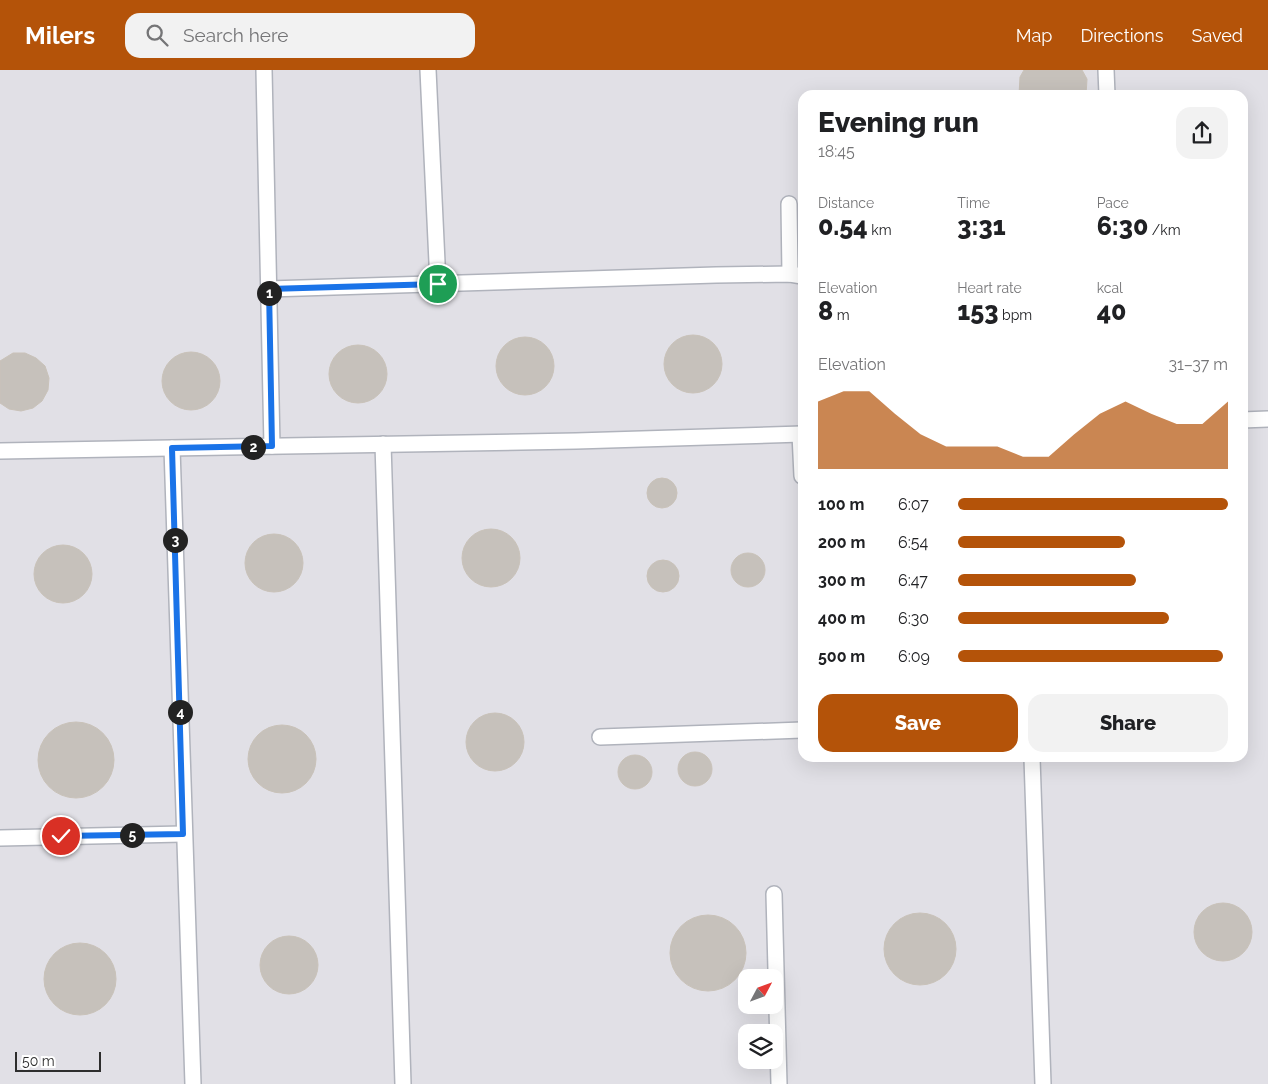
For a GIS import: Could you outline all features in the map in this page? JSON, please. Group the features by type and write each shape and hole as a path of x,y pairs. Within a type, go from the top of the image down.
{"lane":[{"path":"264,70 272,446"},
{"path":"428,70 438,284"},
{"path":"1106,70 1107,90"},
{"path":"269,289 796,275 789,204"},
{"path":"1248,420 1268,420"},
{"path":"0,450 566,441 798,434"},
{"path":"383,444 403,1084"},
{"path":"172,448 192,1084"},
{"path":"600,737 798,730"},
{"path":"1032,762 1043,1084"},
{"path":"0,838 183,834"},
{"path":"774,894 780,1084"}],"shaded area":[{"path":"0,70 1268,70 1268,1084 0,1084"}],"building":[{"path":"1024,70 1082,70 1087,79 1086,90 1019,90 1020,77"},
{"path":"693,335 704,337 717,348 722,364 720,375 709,388 693,393 682,391 669,380 664,364 666,353 677,340"},
{"path":"525,337 536,339 549,350 554,366 552,377 541,390 525,395 514,393 501,382 496,366 498,355 509,342"},
{"path":"358,345 369,347 382,358 387,374 385,385 374,398 358,403 347,401 334,390 329,374 331,363 342,350"},
{"path":"191,352 202,354 215,365 220,381 218,392 207,405 191,410 180,408 167,397 162,381 164,370 175,357"},
{"path":"13,353 25,353 36,358 45,366 49,378 48,390 42,401 33,408 21,411 9,409 0,403 0,361"},
{"path":"662,478 673,482 677,493 673,504 662,508 651,504 647,493 651,482"},
{"path":"491,529 502,531 515,542 520,558 518,569 507,582 491,587 480,585 467,574 462,558 464,547 475,534"},
{"path":"274,534 285,536 298,547 303,563 301,574 290,587 274,592 263,590 250,579 245,563 247,552 258,539"},
{"path":"63,545 74,547 87,558 92,574 90,585 79,598 63,603 52,601 39,590 34,574 36,563 47,550"},
{"path":"748,553 760,558 765,570 760,582 748,587 736,582 731,570 736,558"},
{"path":"663,560 674,565 679,576 674,587 663,592 652,587 647,576 652,565"},
{"path":"495,713 506,715 519,726 524,742 522,753 511,766 495,771 484,769 471,758 466,742 468,731 479,718"},
{"path":"76,722 90,725 103,733 111,746 114,760 111,774 103,787 90,795 76,798 62,795 49,787 41,774 38,760 41,746 49,733 62,725"},
{"path":"275,725 289,725 301,730 311,740 316,752 316,766 311,778 301,788 289,793 275,793 263,788 253,778 248,766 248,752 253,740 263,730"},
{"path":"695,752 702,753 707,757 711,762 711,776 707,781 702,785 695,786 688,785 683,781 679,776 678,769 679,762 683,757 688,753"},
{"path":"635,755 642,756 647,760 651,765 651,779 647,784 642,788 635,789 628,788 623,784 619,779 618,772 619,765 623,760 628,756"},
{"path":"1223,903 1234,905 1247,916 1252,932 1250,943 1239,956 1223,961 1212,959 1199,948 1194,932 1196,921 1207,908"},
{"path":"927,913 946,923 954,935 956,949 954,963 946,975 934,983 913,985 894,975 886,963 884,942 894,923 906,915"},
{"path":"708,915 723,918 735,926 743,938 745,960 742,969 738,969 738,976 723,988 708,991 693,988 681,980 673,968 670,953 673,938 681,926 693,918"},
{"path":"289,936 300,938 313,949 318,965 316,976 305,989 289,994 278,992 265,981 260,965 262,954 273,941"},
{"path":"87,943 106,953 114,965 116,979 114,993 106,1005 94,1013 73,1015 54,1005 46,993 44,972 54,953 66,945"}],"route":[{"path":"61,836 183,834 172,448 272,446 269,289 438,284"}]}
